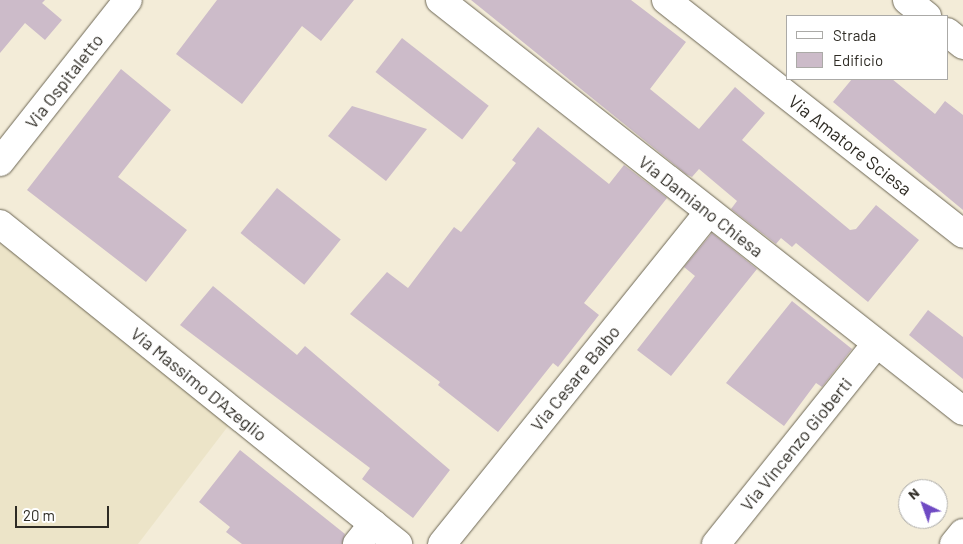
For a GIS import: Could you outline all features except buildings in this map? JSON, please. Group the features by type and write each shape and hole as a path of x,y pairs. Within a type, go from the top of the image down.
{"street":[{"name":"Via Ospitaletto","path":"0,162 128,0"},
{"name":"Via Damiano Chiesa","path":"440,0 963,411"},
{"name":"Via Amatore Sciesa","path":"666,0 963,234"},
{"path":"907,0 926,15"},
{"path":"948,33 963,45"},
{"name":"Via Cesare Balbo","path":"442,544 709,212"},
{"name":"Via Massimo D'Azeglio","path":"0,224 365,534 398,544"},
{"name":"Via Vincenzo Gioberti","path":"716,544 876,344"},
{"path":"954,544 963,533"}],"shaded area":[{"path":"0,232 232,421 138,544 0,544"}]}
